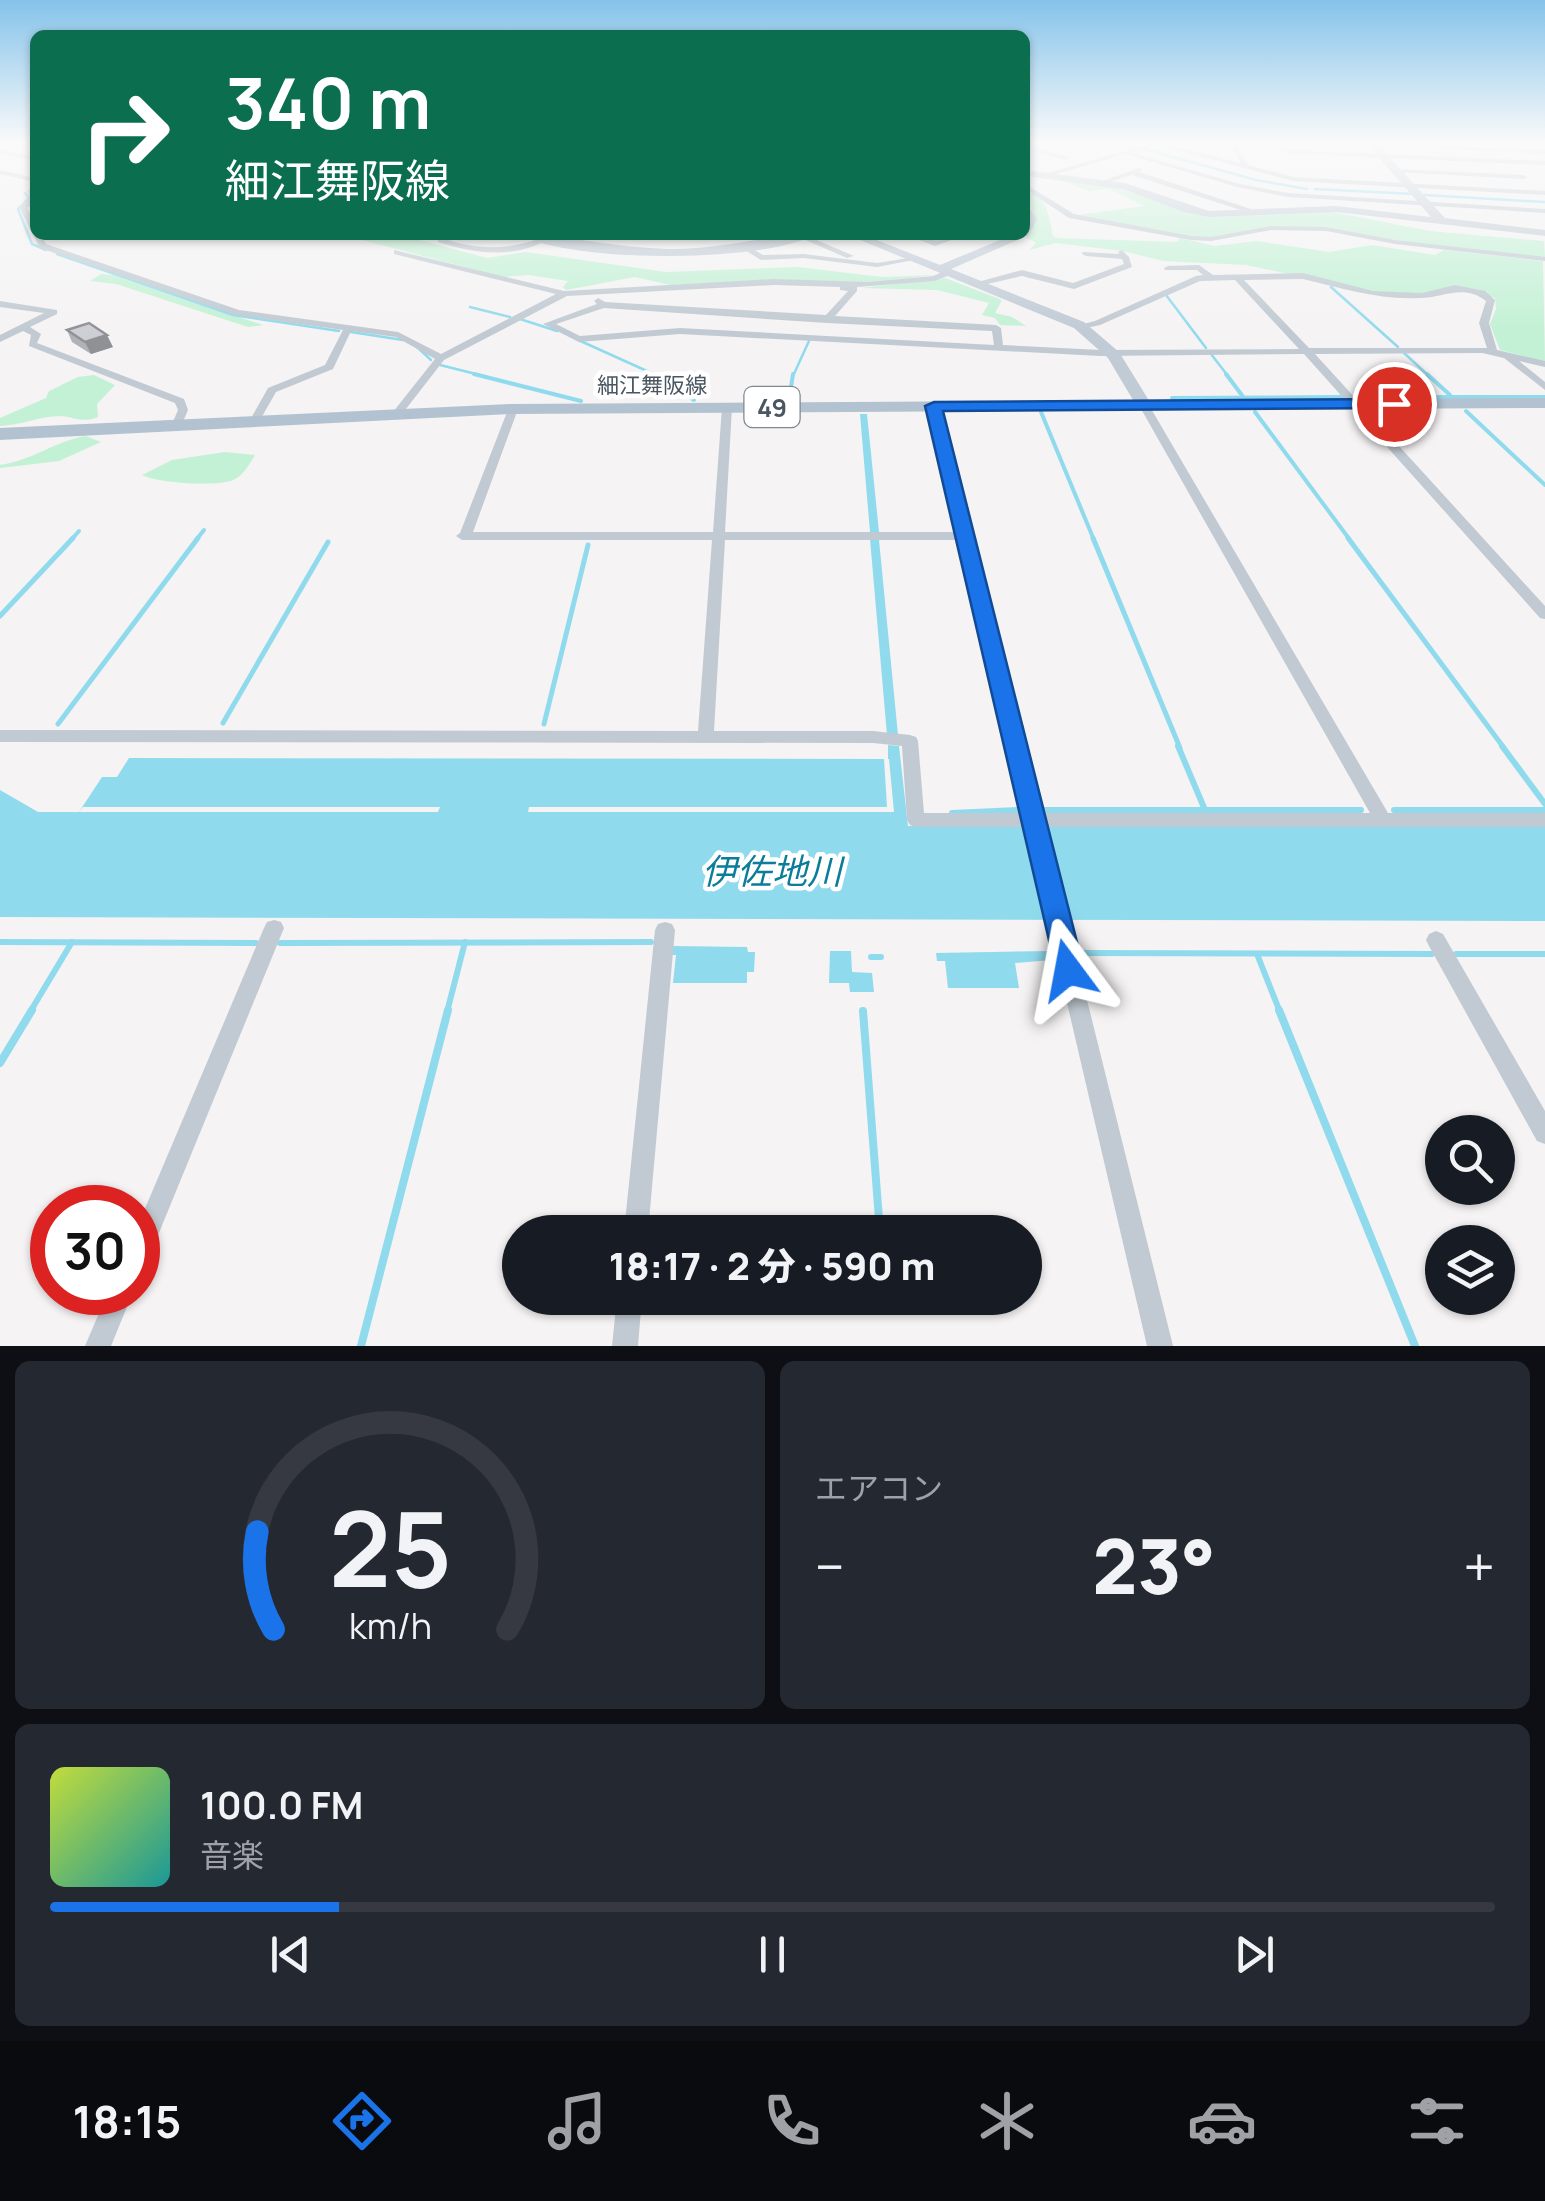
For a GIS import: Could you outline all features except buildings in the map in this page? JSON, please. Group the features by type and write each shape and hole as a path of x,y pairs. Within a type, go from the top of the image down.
{"main road":[{"name":"細江舞阪線","path":"0,434 513,408 1545,404"}],"street":[{"path":"1057,207 1068,214 1198,239 1271,228 1326,228 1388,241 1545,259"},
{"path":"1068,214 1096,207"},
{"path":"1185,207 1202,213 1293,207"},
{"path":"1240,207 1256,212"},
{"path":"1345,207 1545,232"},
{"path":"1431,207 1442,222"},
{"path":"1476,207 1545,211"},
{"path":"39,240 42,246 238,314 405,337 441,358"},
{"path":"441,240 490,253 524,248 543,240"},
{"path":"550,240 690,255 751,250 788,240"},
{"path":"571,244 579,240"},
{"path":"813,240 861,260 859,263"},
{"path":"867,240 1081,326 1112,352 1383,820"},
{"path":"397,252 562,293 928,279 1011,240"},
{"path":"751,250 761,258 804,256 888,265 915,259"},
{"path":"978,283 1021,273 1074,286 1130,265 1124,254 1086,254"},
{"path":"1012,264 1021,273"},
{"path":"1168,268 1199,267 1211,278"},
{"path":"1081,326 1188,280 1302,276 1360,292 1399,296 1422,296 1449,288 1476,291 1491,300 1484,323 1499,354 1545,387"},
{"path":"1237,277 1545,615"},
{"path":"791,282 854,290 815,338"},
{"path":"588,290 603,306"},
{"path":"398,412 441,358 562,293"},
{"path":"0,304 54,312 0,339"},
{"path":"998,348 996,328 603,306 548,324 579,339 643,331 998,348 1112,352 1499,354 1545,364"},
{"path":"22,327 36,334 32,344 180,401 183,410 178,424"},
{"path":"254,420 272,390 329,367 348,329"},
{"path":"934,406 1160,1346"},
{"path":"513,408 463,536 964,536"},
{"path":"706,736 728,408"},
{"path":"0,736 872,736 910,741 916,820 1545,820"},
{"path":"160,1200 274,928"},
{"path":"638,1215 665,930"},
{"path":"1436,940 1545,1133"},
{"path":"98,1346 111,1315"},
{"path":"626,1346 629,1315"}],"green space":[{"path":"1030,207 1044,207 1053,236 1058,238 1177,242 1180,238 1215,246 1256,241 1329,252 1372,245 1435,255 1444,250 1543,261 1545,362 1500,350 1490,324 1496,309 1495,298 1461,286 1419,294 1385,294 1246,265 1163,261 1123,251 1055,243 1030,250 1036,242 1030,240 1030,230 1036,219"},
{"path":"1138,207 1173,207 1184,211 1323,210 1430,231 1544,241 1545,258 1378,238 1326,227 1269,227 1191,237 1078,215"},
{"path":"362,240 420,240 487,258 526,252 666,272 798,267 882,277 935,275 868,283 774,280 670,285 635,277 566,290 563,287 568,281 529,275 503,277"},
{"path":"101,274 263,325 248,327 116,284 90,281"},
{"path":"945,278 1002,300 995,313 1026,326 1000,325 995,318 982,315 989,303 937,290 860,288"},
{"path":"94,375 115,385 97,404 98,417 82,420 58,416 0,426 0,418 46,398 49,391 78,377"},
{"path":"86,436 101,442 59,461 0,468 0,465"},
{"path":"225,452 255,455 240,476 225,482 173,482 142,475 172,460"}],"water":[{"path":"860,414 867,414 879,532 870,532"},
{"path":"870,539 879,540 898,735 887,735"},
{"name":"伊佐地川","path":"888,745 899,746 908,826 1545,826 1545,921 0,917 0,790 38,812 79,812 102,777 117,777 129,758 888,759"},
{"path":"672,946 747,947 748,952 755,952 754,972 747,972 747,983 673,983 676,955 671,955"},
{"path":"830,951 851,951 852,972 872,973 874,992 850,992 849,983 829,983"},
{"path":"1049,951 1051,960 1015,963 1019,988 948,988 945,961 937,961 936,953"}],"pier":[{"path":"884,759 889,759 894,812 528,812 529,807 887,807"},
{"path":"83,807 440,807 438,812 79,812"}],"waterway":[{"path":"20,207 30,239"},
{"path":"30,240 46,250"},
{"path":"57,254 233,315 339,331"},
{"path":"1331,287 1398,347"},
{"path":"1166,295 1206,348"},
{"path":"470,307 510,317"},
{"path":"520,319 557,331"},
{"path":"351,332 403,340"},
{"path":"576,339 655,375"},
{"path":"793,376 809,341"},
{"path":"417,347 431,360"},
{"path":"1404,353 1429,376"},
{"path":"1211,354 1228,376"},
{"path":"440,365 484,376"},
{"path":"474,374 581,401"},
{"path":"789,401 793,374"},
{"path":"1226,374 1244,398"},
{"path":"1427,374 1450,395"},
{"path":"655,375 694,400"},
{"path":"1244,398 1344,397"},
{"path":"1354,397 1545,397"},
{"path":"1172,398 1244,398"},
{"path":"1466,411 1545,485"},
{"path":"1041,412 1094,540"},
{"path":"1255,412 1350,540"},
{"path":"196,540 204,530"},
{"path":"71,540 79,531"},
{"path":"0,616 73,538"},
{"path":"58,724 198,538"},
{"path":"1093,538 1180,748"},
{"path":"1348,538 1504,748"},
{"path":"223,723 328,542"},
{"path":"544,724 588,545"},
{"path":"1178,746 1205,810"},
{"path":"1502,746 1545,804"},
{"path":"952,813 1018,810"},
{"path":"1039,810 1205,810"},
{"path":"1205,810 1361,810"},
{"path":"1394,810 1545,810"},
{"path":"0,942 72,942"},
{"path":"30,1012 72,942"},
{"path":"72,942 256,943"},
{"path":"465,943 651,942"},
{"path":"280,943 465,943"},
{"path":"447,1012 465,943"},
{"path":"1077,953 1432,954"},
{"path":"1257,954 1280,1012"},
{"path":"1456,954 1545,954"},
{"path":"871,957 881,957"},
{"path":"0,1063 32,1010"},
{"path":"361,1346 448,1010"},
{"path":"1279,1010 1415,1346"},
{"path":"863,1011 879,1215"}],"route":[{"path":"1068,970 934,406 1394,404"}]}
